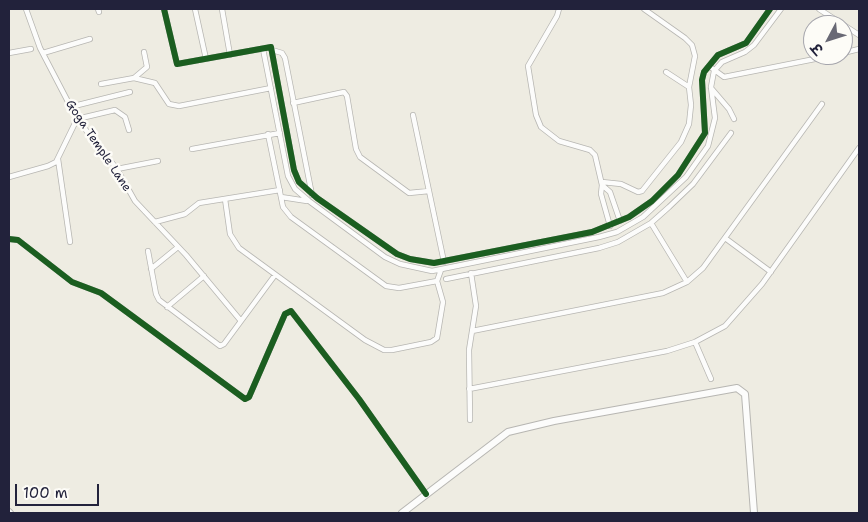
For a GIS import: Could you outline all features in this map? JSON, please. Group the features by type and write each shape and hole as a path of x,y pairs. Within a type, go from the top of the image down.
{"street":[{"name":"Goga Temple Lane","path":"26,9 43,53 78,119 117,169 135,201 204,276 241,321"},
{"path":"164,9 175,63 180,65 263,49 272,49 282,53 285,58 312,195"},
{"path":"195,9 206,59"},
{"path":"222,9 230,55"},
{"path":"559,9 558,16 528,66 536,115 541,126 558,141 593,152 598,160 602,184 601,194 612,225 617,232"},
{"path":"602,184 621,184 638,192 646,188 686,133 691,114 689,87 695,56 692,45 644,9"},
{"path":"272,49 294,170 299,182 312,195 396,254 424,262 444,262 576,236 612,225 642,209 678,176 705,133 702,80 709,66 724,51 746,43 770,9"},
{"path":"263,49 291,183 308,201 385,256 417,268 441,270 617,232 646,215 686,178 708,146 714,118 711,87 714,71 722,62 745,52 754,45 781,9"},
{"path":"819,9 859,35"},
{"path":"43,53 90,39"},
{"path":"9,53 31,49"},
{"path":"134,78 148,67 144,52"},
{"path":"709,66 724,76 803,61"},
{"path":"666,72 689,87"},
{"path":"101,84 134,78 157,84 167,102 172,105 271,88"},
{"path":"711,87 730,109 734,119"},
{"path":"70,107 130,92"},
{"path":"293,102 344,92 347,96 356,149 360,157 408,193 429,192"},
{"path":"472,331 663,293 687,282 702,268 725,238 822,104"},
{"path":"9,177 48,166 58,159 78,119 115,110 125,117 129,130"},
{"path":"413,115 444,262"},
{"path":"192,149 280,133"},
{"path":"446,279 599,248 618,242 651,223 692,184 731,133"},
{"path":"268,134 281,197 285,210 291,217 386,286 399,288 437,281"},
{"path":"469,389 667,351 695,342 725,326 771,272 859,151"},
{"path":"58,159 70,242"},
{"path":"117,169 158,161"},
{"path":"602,184 610,192 620,221"},
{"path":"155,222 185,214 199,203 280,190"},
{"path":"281,197 308,201"},
{"path":"224,198 230,234 233,241 247,254 377,347 392,350 431,342 437,338 443,302 437,281 441,270"},
{"path":"642,209 687,282"},
{"path":"725,238 771,272"},
{"path":"9,239 18,240 72,282 101,293 245,399 248,397 284,314 291,311 348,384 426,494"},
{"path":"152,269 178,247"},
{"path":"148,251 156,294 167,308 220,346 224,344 276,275"},
{"path":"468,258 467,265 471,273"},
{"path":"468,258 472,264 471,273 476,306 472,331 469,389 470,420"},
{"path":"167,308 204,276"},
{"path":"695,342 711,379"},
{"path":"402,513 508,432 554,421 737,388 745,394 754,513"}],"cycle path":[{"path":"164,9 177,64 271,47 294,170 299,182 317,198 397,254 410,259 434,263 592,232 629,217 652,201 678,175 705,133 702,80 704,72 718,55 746,43 770,9"},
{"path":"9,239 18,240 72,282 101,293 245,399 249,397 285,314 291,311 359,399 426,494"}]}
